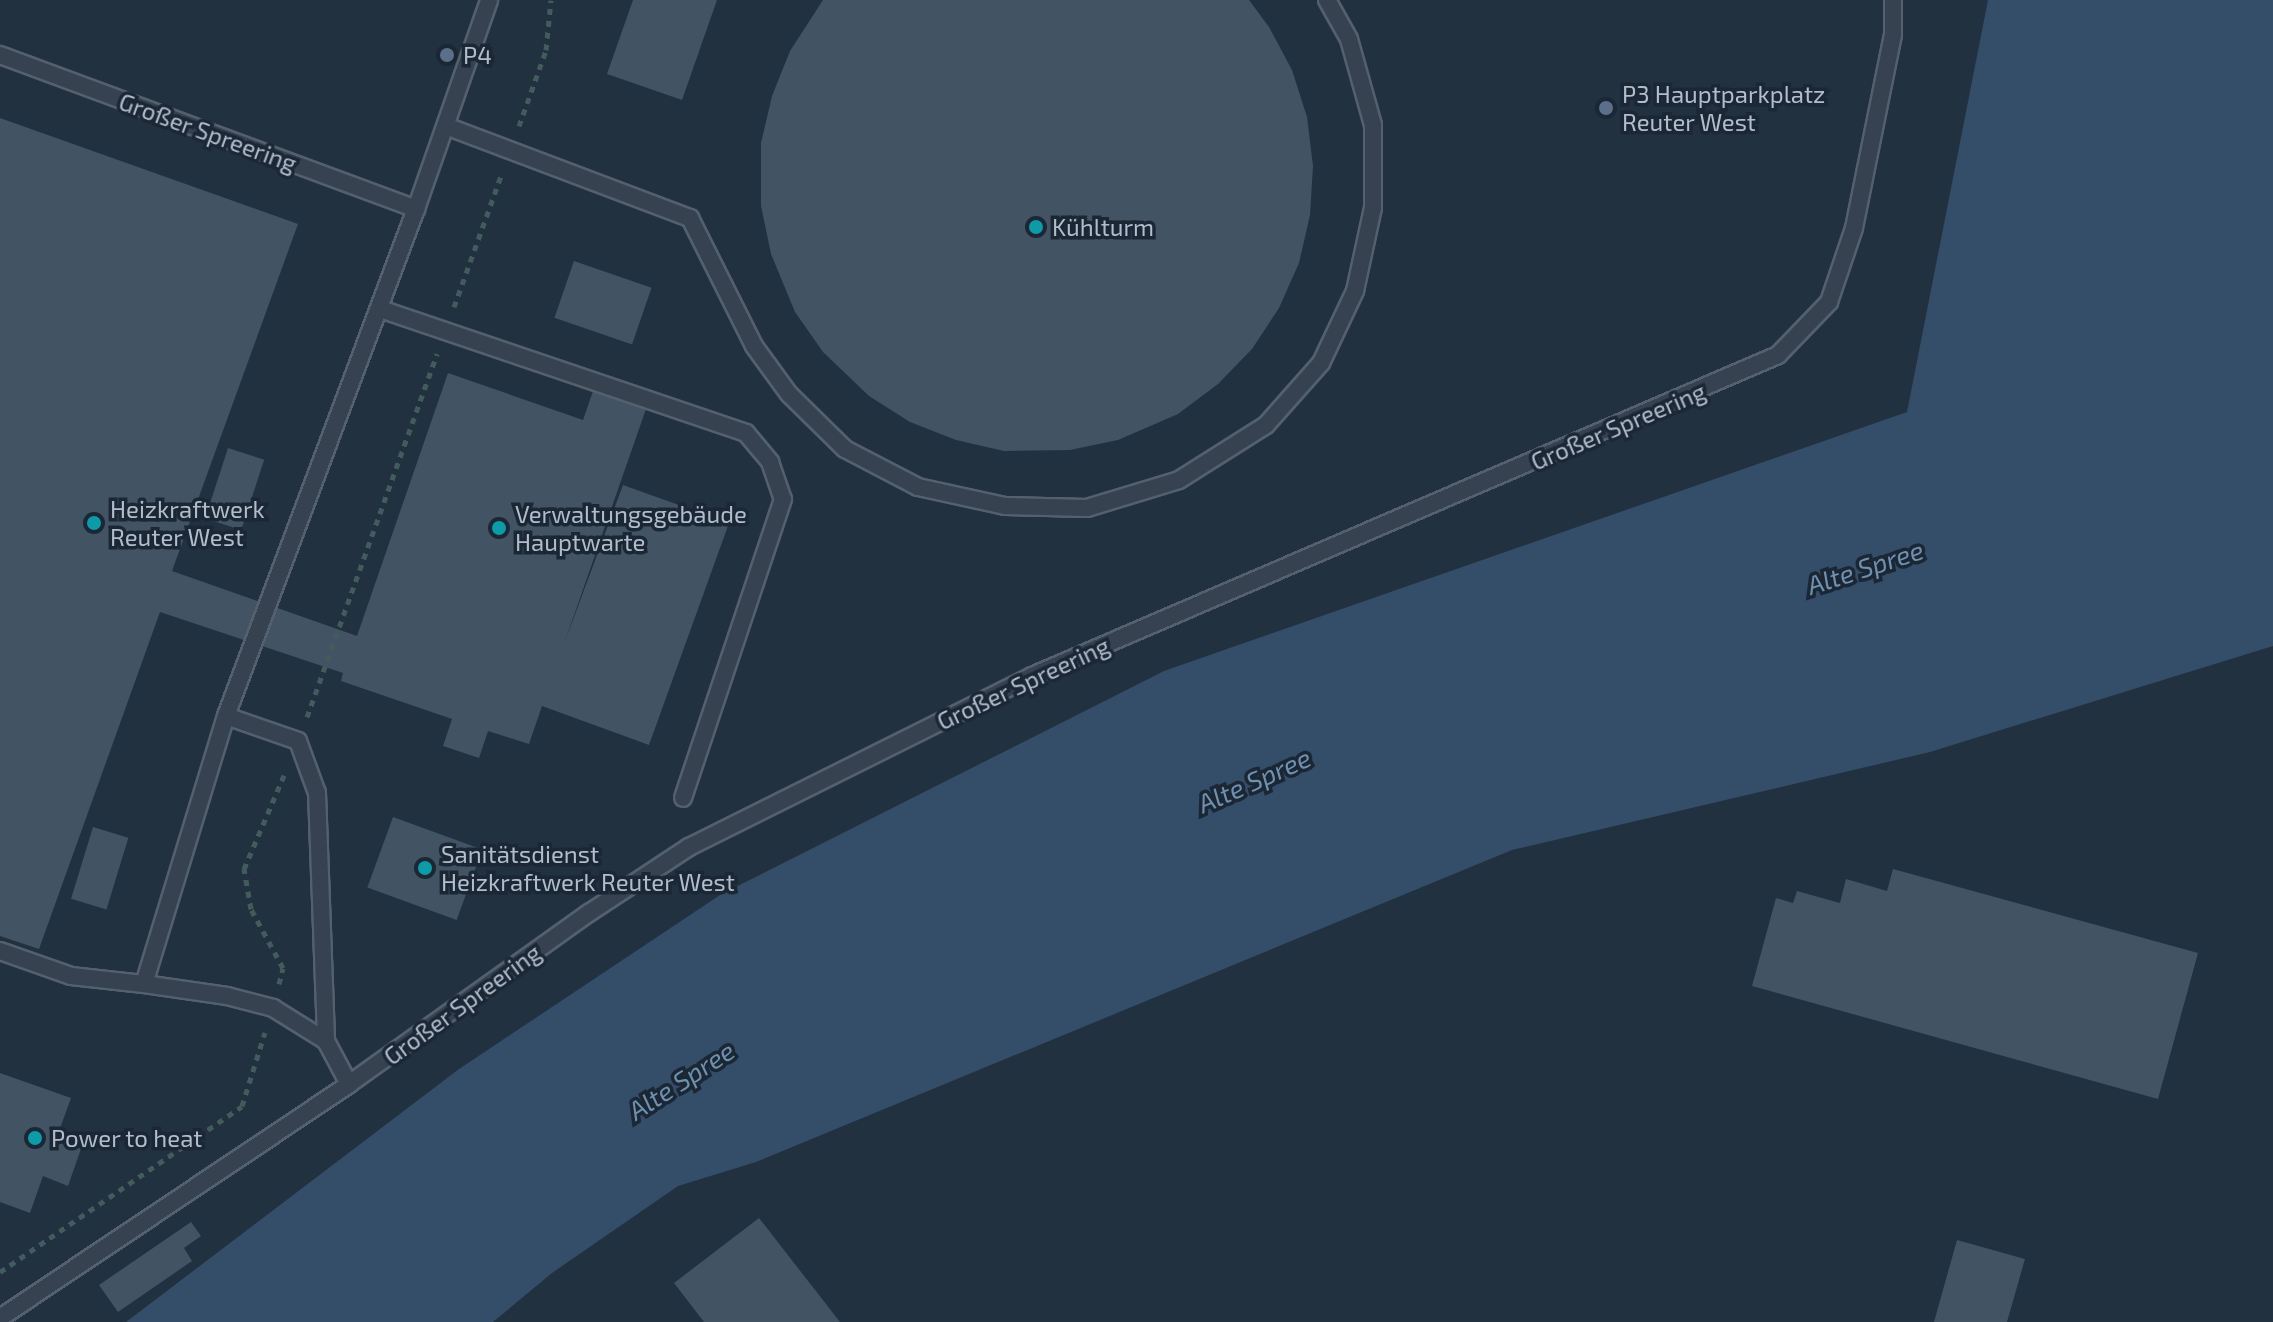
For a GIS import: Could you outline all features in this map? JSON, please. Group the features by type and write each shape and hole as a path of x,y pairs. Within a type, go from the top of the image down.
{"lane":[{"path":"144,984 226,716 380,309 489,0"},
{"path":"446,126 690,218 754,346 789,394 845,449 918,487 1005,506 1087,508 1179,480 1266,425 1321,363 1355,291 1373,208 1373,125 1349,39 1327,0"},
{"name":"Großer Spreering","path":"0,1318 349,1084 689,847 1032,676 1778,355 1829,302 1854,228 1893,35 1893,0"},
{"name":"Großer Spreering","path":"0,55 416,209"},
{"path":"380,309 746,433 770,462 783,499 683,798"},
{"path":"226,716 298,741 317,793 326,1041 349,1084"},
{"path":"0,951 71,976 227,996 273,1008 326,1041"}],"path":[{"path":"0,1272 242,1106 283,968 251,909 244,869 298,741 546,50 551,0"}],"water":[{"name":"Alte Spree","path":"1988,0 2273,0 2273,646 1930,752 1512,850 756,1162 678,1186 552,1273 493,1322 126,1322 459,1069 720,895 1164,671 1907,412"}],"building":[{"path":"633,0 717,0 682,100 607,74"},
{"name":"Kühlturm","path":"823,0 1249,0 1269,27 1292,70 1307,117 1313,166 1310,215 1299,263 1279,308 1252,349 1218,384 1178,414 1118,440 1070,450 1004,451 956,440 910,422 869,396 823,352 795,312 771,254 761,206 761,143 772,96 790,51"},
{"path":"0,118 298,224 172,571 357,636 448,373 583,420 593,391 646,409 564,644 623,485 729,523 649,745 542,706 529,744 488,731 479,758 443,746 452,719 341,681 343,673 160,612 39,949 0,936"},
{"path":"574,261 652,288 632,344 554,318"},
{"path":"228,448 264,460 241,530 205,518"},
{"name":"Sanitätsdienst Heizkraftwerk Reuter West","path":"393,817 482,849 457,920 367,887"},
{"path":"93,827 128,838 106,910 71,899"},
{"path":"1893,869 2198,953 2158,1099 1752,986 1776,898 1793,903 1797,891 1840,903 1846,879 1887,891"},
{"name":"Power to heat","path":"0,1073 71,1098 58,1134 83,1143 68,1186 43,1176 30,1213 0,1202"},
{"path":"759,1218 840,1322 704,1322 674,1283"},
{"path":"191,1222 201,1236 184,1248 192,1261 118,1312 99,1285"},
{"path":"1957,1240 2025,1259 2007,1322 1934,1322"}],"place":[{"name":"P4","path":"447,55"},
{"name":"P3 Hauptparkplatz Reuter West","path":"1606,108"},
{"name":"Kühlturm","path":"1036,227"},
{"name":"Heizkraftwerk Reuter West","path":"94,523"},
{"name":"Verwaltungsgebäude Hauptwarte","path":"499,528"},
{"name":"Sanitätsdienst Heizkraftwerk Reuter West","path":"425,868"},
{"name":"Power to heat","path":"35,1138"}]}
